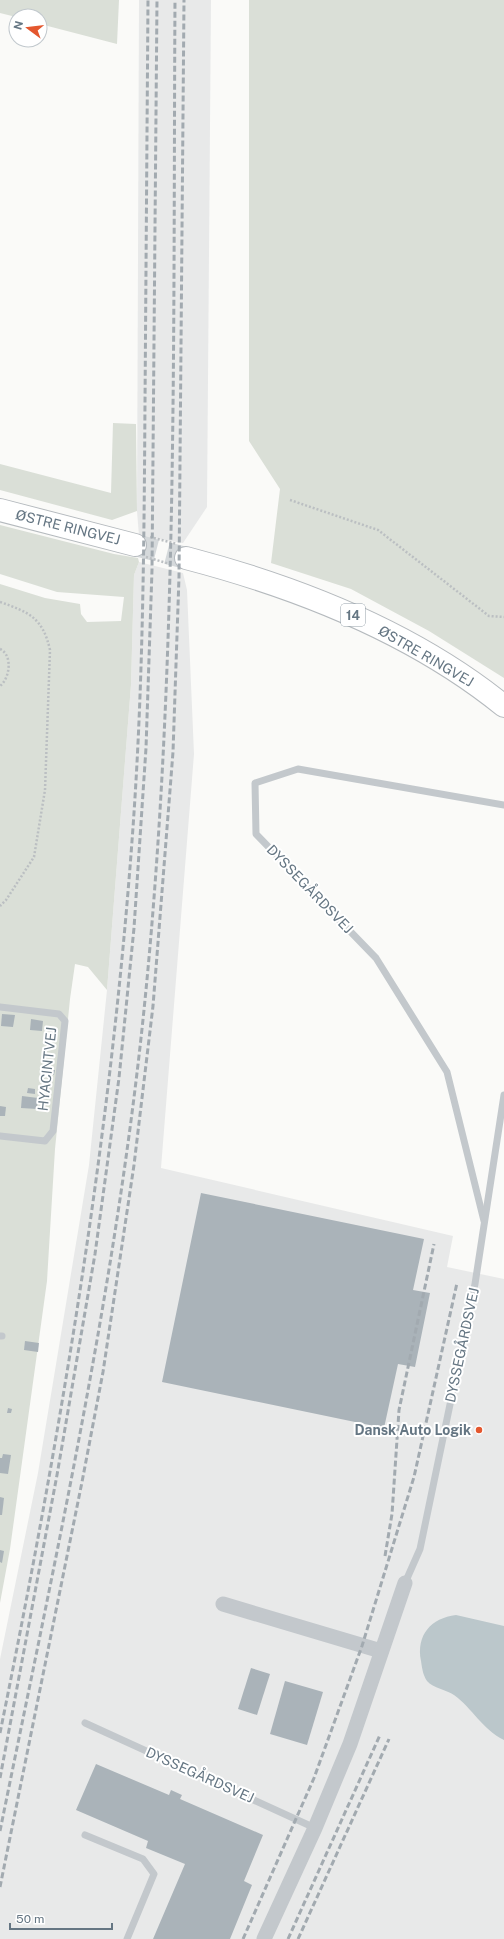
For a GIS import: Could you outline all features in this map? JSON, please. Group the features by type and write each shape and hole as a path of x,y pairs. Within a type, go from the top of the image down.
{"main road":[{"name":"ØSTRE RINGVEJ","path":"0,510 140,551"},
{"name":"ØSTRE RINGVEJ","path":"179,561 266,580 344,611 416,647 488,693 504,706"}],"street":[{"name":"DYSSEGÅRDSVEJ","path":"264,1939 315,1828 350,1744 405,1583"},
{"path":"223,1604 381,1651"}],"lane":[{"name":"DYSSEGÅRDSVEJ","path":"484,1221 447,1072 376,958 256,834 255,783 298,769 504,805"},
{"name":"HYACINTVEJ","path":"0,1007 59,1014 65,1021 53,1131 45,1141 0,1136"},
{"name":"DYSSEGÅRDSVEJ","path":"405,1583 420,1549 475,1284 504,1095"},
{"name":"DYSSEGÅRDSVEJ","path":"85,1723 315,1828"},
{"path":"85,1835 143,1859 154,1874 127,1939"}],"path":[{"path":"290,500 378,530 489,616 504,617"},
{"path":"140,551 179,561"},
{"path":"0,602 31,615 40,623 47,636 50,650 45,790 34,847 34,857 6,900 0,906"},
{"path":"0,649 8,657 9,665 7,677 0,686"}],"shaded area":[{"path":"0,0 119,0 117,44 48,26 48,8 8,8 8,15 0,13"},
{"path":"139,0 211,0 207,507 183,543 139,536 137,511"},
{"path":"249,0 504,0 504,678 429,631 351,589 271,563 280,489 249,441"},
{"path":"113,423 136,424 137,511 112,520 0,490 0,464 111,493"},
{"path":"0,525 114,554 138,558 139,562 134,575 131,685 107,990 88,967 75,964 70,999 55,1149 47,1281 10,1549 0,1603 0,584 45,598 80,604 81,614 87,622 121,621 124,597 57,592 0,574"},
{"path":"139,562 183,573 187,590 194,754 161,1168 453,1236 447,1267 504,1279 504,1939 0,1939 0,1659 38,1473 89,1165 107,990 131,685 134,575"},
{"path":"456,1615 504,1626 504,1740 490,1731 454,1695 433,1685 427,1681 425,1676 420,1652 423,1636 427,1629 439,1620"}],"building":[{"path":"2,1014 15,1015 13,1027 1,1026"},
{"path":"31,1019 43,1021 42,1031 30,1030"},
{"path":"43,1069 55,1070 54,1075 42,1074"},
{"path":"28,1088 35,1089 35,1094 27,1093"},
{"path":"22,1096 38,1098 37,1109 21,1108"},
{"path":"0,1106 6,1107 5,1116 0,1116"},
{"path":"201,1193 424,1239 413,1290 430,1293 415,1367 398,1364 384,1428 162,1382"},
{"path":"25,1341 39,1343 38,1352 24,1350"},
{"path":"8,1408 12,1409 11,1413 7,1413"},
{"path":"3,1454 11,1455 8,1474 0,1473 0,1458 2,1458"},
{"path":"0,1497 4,1498 2,1515 0,1515"},
{"path":"0,1550 4,1551 2,1563 0,1562"},
{"path":"251,1668 270,1674 257,1715 238,1709"},
{"path":"285,1681 323,1692 307,1745 270,1734"},
{"path":"96,1764 169,1795 171,1790 182,1795 180,1799 263,1835 244,1881 252,1885 230,1939 153,1939 185,1864 146,1848 148,1841 76,1810"}],"tunnel":[{"path":"135,545 186,558"}],"railway":[{"path":"0,1733 43,1511 80,1289 111,1065 132,841 139,732 142,622 145,458 148,0"},
{"path":"0,1778 57,1475 95,1254 119,1078 134,928 146,748 152,570 157,0"},
{"path":"0,1831 63,1521 102,1314 133,1105 145,1000 156,875 163,751 172,500 175,0"},
{"path":"0,1887 103,1372 134,1165 153,1006 173,752 179,577 184,0"},
{"path":"385,1556 392,1514 399,1410 434,1244"},
{"path":"243,1939 314,1778 362,1646 414,1477 457,1283"},
{"path":"288,1939 380,1735"},
{"path":"298,1939 389,1739"}],"place":[{"name":"Dansk Auto Logik","path":"479,1430"}]}
